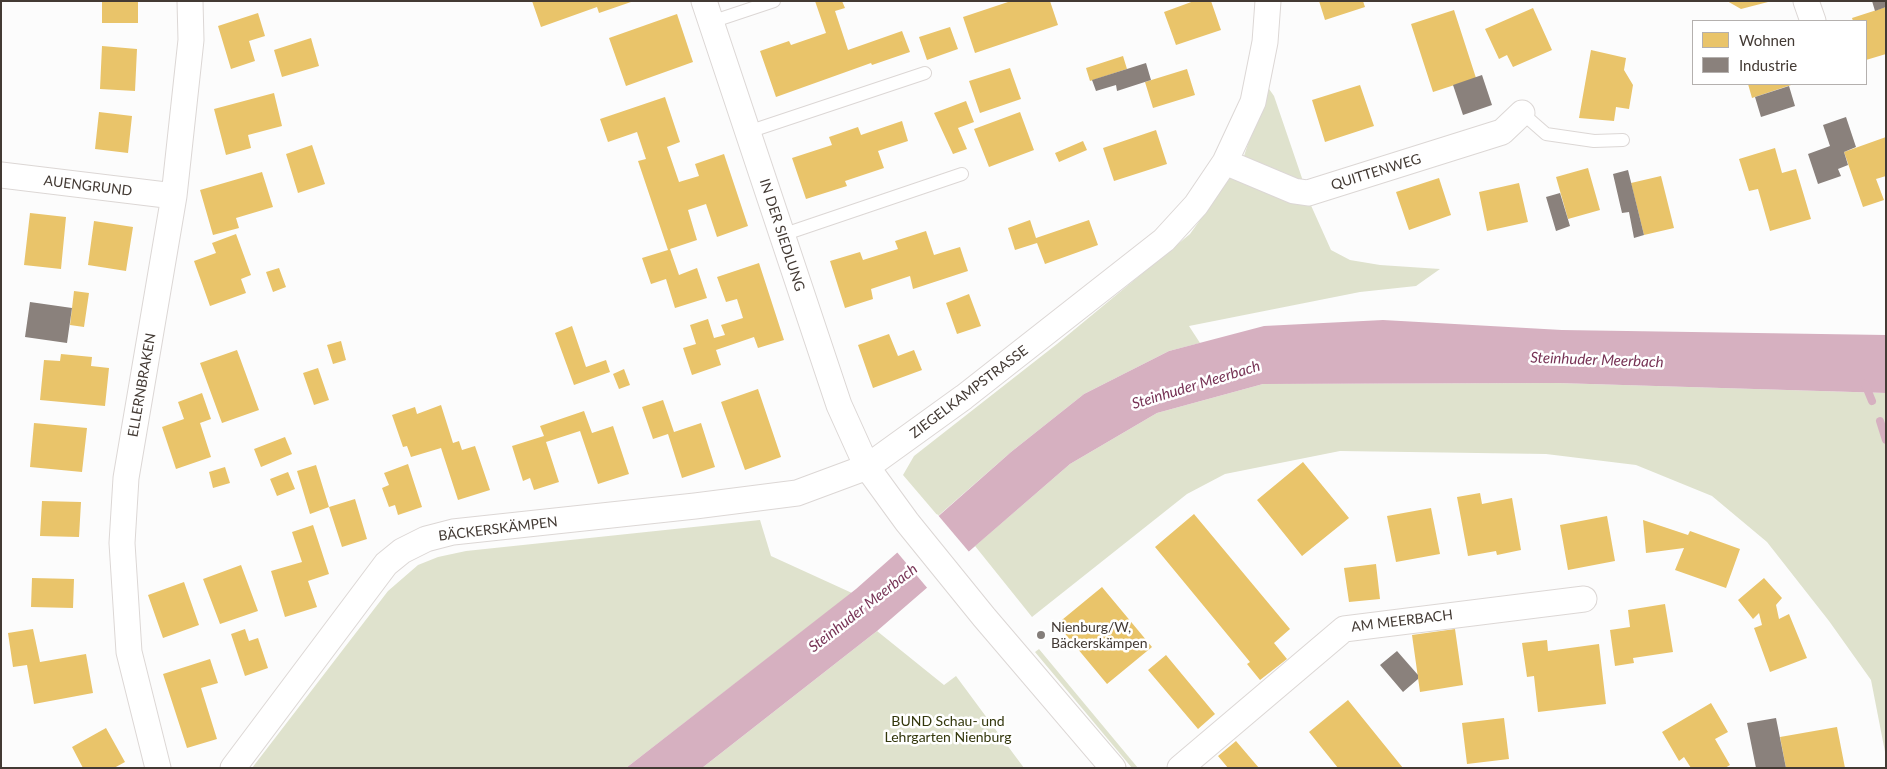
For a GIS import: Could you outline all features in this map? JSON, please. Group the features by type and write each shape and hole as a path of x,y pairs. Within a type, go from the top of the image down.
{"street":[{"name":"ELLERNBRAKEN","path":"158,768 129,652 122,543 126,478 174,196 191,40 190,1"},
{"name":"ZIEGELKAMPSTRASSE","path":"867,467 964,397 1164,240 1196,205 1225,162 1253,102 1265,42 1268,1"},
{"path":"1806,1 1813,20"},
{"name":"IN DER SIEDLUNG","path":"708,11 839,405 867,467"},
{"name":"QUITTENWEG","path":"1225,162 1294,191 1308,193 1502,132 1522,113"},
{"name":"AUENGRUND","path":"1,175 174,196"},
{"path":"867,467 907,522 1113,768"},
{"name":"BÄCKERSKÄMPEN","path":"233,768 386,564 402,551 426,539 453,532 797,493 867,467"},
{"name":"AM MEERBACH","path":"1180,768 1344,628 1584,599"}],"lane":[{"path":"708,11 774,1"},
{"path":"748,132 924,73"},
{"path":"1522,113 1546,134 1594,141 1623,140"},
{"path":"782,235 962,174"}],"green space":[{"path":"1267,86 1274,96 1304,184 1253,164 1244,156"},
{"path":"1235,176 1309,201 1331,250 1350,260 1380,265 1440,269 1416,286 1360,292 1189,326 1200,343 1169,351 1084,394 1011,452 938,516 903,475 914,456 1057,344 1190,234 1230,178"},
{"path":"1557,383 1886,393 1886,757 1871,680 1829,621 1767,542 1712,496 1636,465 1546,454 1340,451 1225,474 1187,494 1032,617 975,546 1070,464 1157,413 1263,384"},
{"path":"760,520 771,556 852,593 626,768 252,768 388,591 418,565 438,557 466,551"},
{"name":"BUND Schau- und Lehrgarten Nienburg","path":"877,631 944,685 956,676 1024,768 702,768"},
{"path":"1039,649 1138,768 1132,768 1035,652"}],"water":[{"name":"Steinhuder Meerbach","path":"1383,320 1562,330 1886,335 1886,393 1557,383 1263,384 1157,413 1070,464 877,631 702,768 626,768 856,589 1011,452 1084,394 1169,351 1264,326"}],"pier":[{"path":"937,514 970,553 929,590 896,551"}],"building: Wohnen":[{"path":"102,1 138,1 138,23 102,23"},
{"path":"532,1 631,2 599,13 597,7 541,27"},
{"path":"815,1 842,1 845,8 835,11 848,50 902,31 910,52 872,65 871,63 776,97 760,51 789,41 791,45 826,33"},
{"path":"1011,1 1050,1 1058,25 975,53 963,17"},
{"path":"1194,1 1211,1 1221,30 1176,45 1164,12"},
{"path":"1319,1 1363,1 1365,7 1325,20"},
{"path":"1727,1 1768,1 1768,2 1741,9"},
{"path":"1886,7 1886,54 1867,60 1867,20 1853,20 1852,18"},
{"path":"1533,8 1552,50 1513,67 1507,55 1499,59 1485,29"},
{"path":"1454,10 1476,78 1433,92 1411,24"},
{"path":"258,13 265,36 249,41 255,61 231,69 218,26"},
{"path":"677,14 693,62 626,86 609,38"},
{"path":"950,27 958,49 927,60 919,37"},
{"path":"311,38 319,66 282,77 274,50"},
{"path":"102,46 137,49 135,91 100,89"},
{"path":"1591,50 1626,58 1624,70 1633,85 1629,109 1616,107 1614,121 1579,118"},
{"path":"1123,56 1127,69 1090,81 1086,68"},
{"path":"1010,68 1021,99 980,113 969,81"},
{"path":"1187,69 1195,95 1153,108 1145,82"},
{"path":"1360,85 1374,126 1325,142 1312,100"},
{"path":"1748,85 1791,85 1752,98"},
{"path":"274,93 282,126 248,135 251,148 226,155 214,109"},
{"path":"665,97 680,142 667,147 679,182 699,176 695,164 724,154 748,226 717,237 706,204 688,210 697,240 670,249 679,275 697,268 707,298 675,308 666,279 651,284 642,258 668,250 638,161 646,159 637,132 608,142 600,119"},
{"path":"966,101 974,122 958,128 967,149 953,154 934,113"},
{"path":"99,112 132,116 128,153 95,149"},
{"path":"1020,112 1034,150 989,167 974,129"},
{"path":"902,121 908,141 878,151 884,168 845,181 847,186 806,199 792,158 832,145 829,137 858,127 861,135"},
{"path":"1156,130 1167,164 1114,181 1103,148"},
{"path":"1886,137 1886,176 1876,179 1884,200 1863,207 1844,152"},
{"path":"1083,141 1087,150 1059,162 1055,153"},
{"path":"312,145 325,184 298,193 286,154"},
{"path":"1775,148 1782,173 1796,169 1811,219 1770,231 1758,189 1749,191 1739,159"},
{"path":"1588,168 1600,210 1568,219 1556,177"},
{"path":"262,172 273,207 236,218 239,228 213,235 200,190"},
{"path":"1661,176 1674,228 1644,235 1631,183"},
{"path":"1439,178 1451,215 1409,230 1396,192"},
{"path":"1519,183 1528,222 1487,231 1479,192"},
{"path":"30,213 66,217 61,269 24,265"},
{"path":"1030,220 1036,238 1089,220 1098,245 1045,264 1037,243 1015,250 1008,228"},
{"path":"94,221 133,227 126,271 88,265"},
{"path":"926,231 934,255 960,247 968,271 913,289 910,276 871,289 873,299 845,308 830,261 860,252 863,260 898,249 895,241"},
{"path":"236,234 251,275 241,279 246,293 210,306 194,261 216,253 212,243"},
{"path":"759,263 784,340 758,348 754,337 716,350 721,365 692,375 683,348 696,344 690,325 708,319 714,338 725,335 721,325 743,318 737,299 726,302 717,277"},
{"path":"279,268 286,287 273,292 266,272"},
{"path":"74,291 89,293 84,327 70,325"},
{"path":"969,294 981,326 957,334 946,303"},
{"path":"572,326 586,367 606,360 610,372 574,385 555,333"},
{"path":"889,334 898,356 914,350 922,370 873,388 858,345"},
{"path":"341,341 346,360 333,364 327,345"},
{"path":"237,350 259,410 222,423 200,363"},
{"path":"61,354 92,357 91,366 109,368 105,406 40,400 44,360 60,361"},
{"path":"318,368 329,400 314,405 303,373"},
{"path":"624,369 630,385 619,389 613,374"},
{"path":"758,389 781,457 745,470 721,402"},
{"path":"202,393 211,419 200,423 211,457 176,469 162,427 184,419 178,402"},
{"path":"663,400 674,432 701,423 715,467 682,478 668,434 653,439 642,407"},
{"path":"441,405 453,443 459,441 462,450 475,446 490,490 458,500 441,448 411,457 407,446 403,447 392,415 415,407 417,414"},
{"path":"584,411 592,433 613,426 629,474 598,484 580,431 546,442 559,482 534,490 530,478 523,481 512,446 544,436 540,426"},
{"path":"34,423 87,428 82,472 30,467"},
{"path":"285,437 292,454 261,467 254,449"},
{"path":"1303,462 1349,518 1302,556 1257,500"},
{"path":"408,464 422,507 398,515 395,505 389,507 382,488 389,485 384,473"},
{"path":"316,465 329,507 310,514 297,471"},
{"path":"225,467 230,483 213,488 209,472"},
{"path":"288,472 295,489 277,496 270,479"},
{"path":"1480,493 1482,504 1512,498 1521,550 1497,555 1496,551 1468,556 1457,497"},
{"path":"355,499 367,539 342,547 329,507"},
{"path":"42,501 81,502 79,537 40,536"},
{"path":"1431,508 1440,554 1396,562 1387,516"},
{"path":"1194,514 1290,629 1274,643 1287,659 1260,680 1247,664 1250,662 1155,547"},
{"path":"1607,516 1615,561 1568,570 1560,525"},
{"path":"1643,520 1688,535 1690,531 1740,549 1726,588 1675,570 1684,548 1646,553"},
{"path":"313,525 329,574 308,581 317,607 285,617 271,571 302,562 292,532"},
{"path":"1376,564 1380,599 1349,602 1344,568"},
{"path":"241,565 258,611 220,624 203,579"},
{"path":"32,578 74,579 73,608 31,607"},
{"path":"1764,578 1782,598 1776,605 1779,619 1789,614 1807,658 1770,672 1754,628 1762,625 1759,613 1753,619 1738,600"},
{"path":"184,582 199,625 163,638 148,595"},
{"path":"1102,587 1152,647 1107,684 1057,624"},
{"path":"1665,604 1673,652 1633,658 1634,663 1615,666 1610,630 1630,627 1628,610"},
{"path":"33,629 40,662 86,654 93,693 34,704 27,665 13,667 8,633"},
{"path":"245,629 249,641 258,638 268,668 245,676 231,634"},
{"path":"1455,629 1463,685 1420,692 1412,635"},
{"path":"1547,640 1548,651 1599,644 1606,704 1538,712 1534,676 1527,677 1522,643"},
{"path":"1166,655 1215,714 1198,729 1148,670"},
{"path":"210,659 218,683 201,688 217,739 187,748 163,674"},
{"path":"1348,700 1403,768 1338,768 1309,732"},
{"path":"1711,703 1728,732 1715,739 1730,765 1725,768 1691,768 1684,757 1679,761 1662,732"},
{"path":"1504,718 1509,759 1467,764 1462,723"},
{"path":"1837,727 1845,768 1786,768 1780,737"},
{"path":"106,728 125,762 114,768 83,768 72,747"},
{"path":"1236,741 1259,768 1228,768 1218,756"}],"building: Industrie":[{"path":"1872,1 1886,1 1886,7 1875,11"},
{"path":"1146,63 1151,80 1117,91 1116,85 1096,91 1092,80"},
{"path":"1482,75 1492,105 1463,115 1453,85"},
{"path":"1789,86 1795,106 1761,117 1755,97"},
{"path":"1846,117 1856,147 1844,152 1848,165 1838,169 1841,176 1818,184 1808,154 1830,146 1823,125"},
{"path":"1628,170 1644,235 1634,238 1629,212 1622,213 1613,174"},
{"path":"1560,193 1570,226 1556,231 1546,197"},
{"path":"30,302 72,308 67,343 25,337"},
{"path":"1397,651 1418,675 1418,679 1403,692 1380,665"},
{"path":"1776,718 1786,768 1756,768 1747,723"}],"waterway":[{"path":"1865,384 1872,401"},
{"path":"1880,421 1886,440"}],"place":[{"name":"Nienburg/W, Bäckerskämpen","path":"1041,635"}]}
